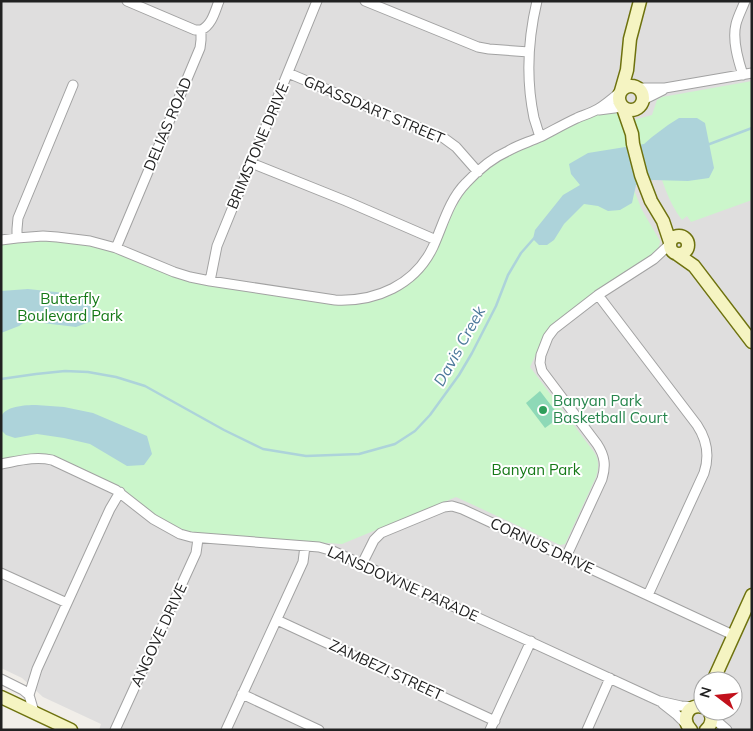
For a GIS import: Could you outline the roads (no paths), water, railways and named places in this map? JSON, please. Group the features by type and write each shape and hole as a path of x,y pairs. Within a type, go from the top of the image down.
{"street":[{"path":"127,1 195,30 202,30"},
{"name":"DELIAS ROAD","path":"116,248 200,48 202,30 210,22 219,1"},
{"name":"BRIMSTONE DRIVE","path":"210,281 217,246 317,1"},
{"name":"BRIMSTONE DRIVE","path":"314,12 322,1"},
{"path":"365,1 478,47 529,52"},
{"path":"537,1 529,52 531,95 540,137"},
{"path":"640,1 630,39 627,70 618,100 632,134 641,175 651,201 663,221 671,229 675,246 694,266 752,342"},
{"path":"596,110 622,107 630,110 638,96 665,88 747,74 737,49 735,33 745,1"},
{"path":"627,70 638,96 632,134"},
{"name":"GRASSDART STREET","path":"288,73 441,136 456,147 478,172"},
{"path":"17,238 17,223 21,212 73,85"},
{"path":"1,240 57,236 76,238 116,248 174,272 210,281 322,298 360,300 385,292 408,278 425,260 455,198 466,183 488,163 508,150 596,110 627,86 638,96"},
{"path":"251,163 436,240"},
{"path":"566,557 602,479 604,461 597,444 544,374 540,359 548,337 554,329 598,295 685,238 694,266"},
{"path":"598,295 697,425 704,438 708,454 704,473 648,596"},
{"name":"LANSDOWNE PARADE","path":"1,464 31,458 49,459 108,485 120,492 142,512 153,519 180,534 198,539 318,547 333,551 659,701 693,707"},
{"path":"34,712 29,695 37,669 110,509 120,492"},
{"name":"CORNUS DRIVE","path":"362,564 374,540 381,533 449,506 455,507 734,635"},
{"name":"ANGOVE DRIVE","path":"115,730 196,553 198,539"},
{"path":"226,730 303,562 305,546"},
{"path":"1,573 68,603"},
{"path":"718,671 752,595"},
{"name":"ZAMBEZI STREET","path":"277,620 495,721"},
{"path":"490,730 531,641"},
{"path":"17,687 28,680 37,669"},
{"path":"587,730 610,678"},
{"path":"1,680 23,690 29,695"},
{"path":"242,694 319,730"},
{"path":"1,697 71,730"},
{"name":"LANSDOWNE PARADE","path":"659,701 688,728"},
{"path":"688,728 687,712 693,711"},
{"path":"718,721 727,730"}],"water":[{"path":"679,118 697,118 705,123 714,168 709,178 688,181 653,180 636,185 632,203 620,210 608,211 598,206 584,204 564,224 554,240 547,245 539,245 533,239 535,230 563,195 580,185 571,174 569,164 588,153 644,144"},
{"path":"28,289 65,293 95,299 97,310 92,321 76,327 26,321 1,333 1,291"},
{"path":"36,405 64,407 93,413 147,436 152,454 144,465 127,466 90,444 37,434 15,438 6,435 1,430 1,418 6,411 16,407"}],"waterway":[{"name":"Davis Creek","path":"707,145 752,128"},
{"name":"Davis Creek","path":"1,379 65,371 88,372 116,377 145,386 224,430 263,449 306,456 359,454 395,444 415,431 430,415 459,375 496,306 508,275 521,253 536,236"}],"place":[{"name":"Banyan Park Basketball Court","path":"543,410"}],"park label":[{"name":"Butterfly Boulevard Park","path":"70,308"},
{"name":"Banyan Park","path":"536,470"}]}
